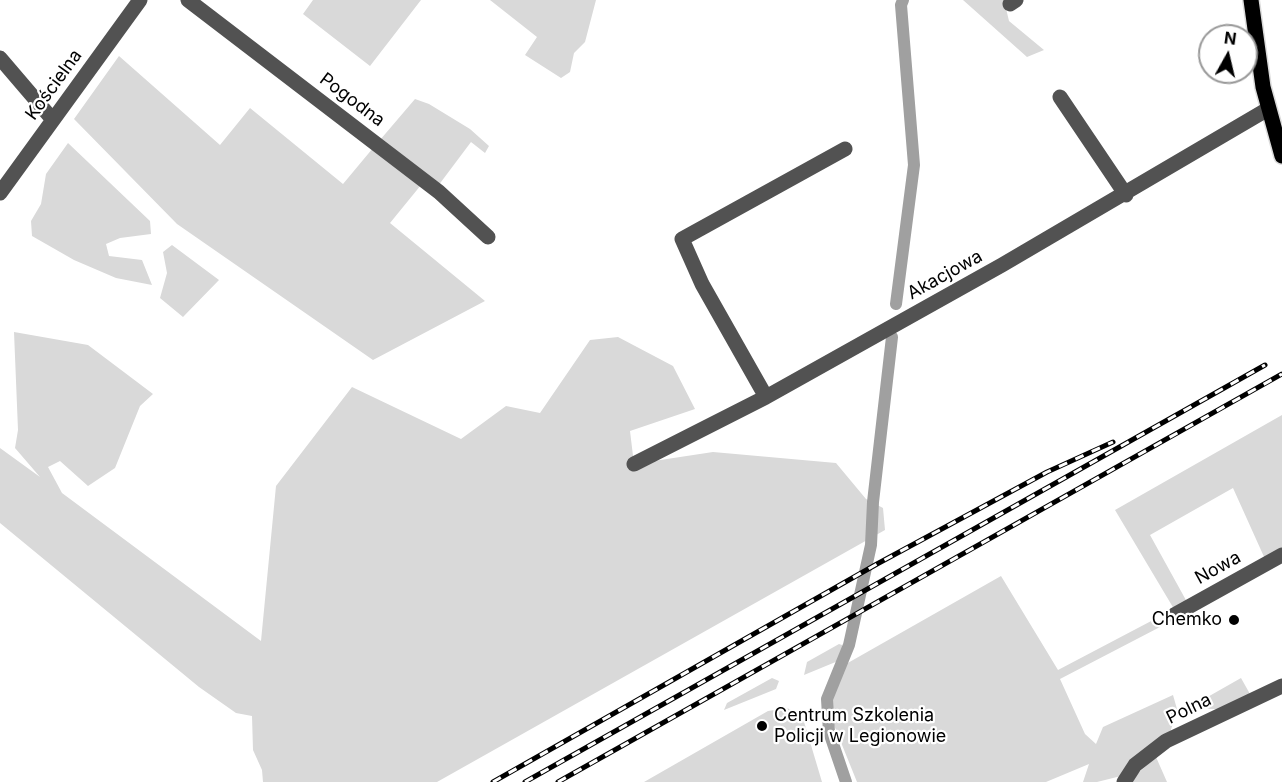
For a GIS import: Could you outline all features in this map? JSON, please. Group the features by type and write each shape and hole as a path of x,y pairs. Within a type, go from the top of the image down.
{"main road":[{"path":"1251,0 1268,109 1282,156"}],"street":[{"name":"Kościelna","path":"0,194 140,0"},
{"name":"Pogodna","path":"188,0 430,185 488,237"},
{"path":"0,58 53,120"},
{"path":"1059,97 1126,195"},
{"name":"Akacjowa","path":"634,464 766,397 1126,195 1268,109"},
{"path":"766,397 702,284 682,239 845,149"},
{"name":"Nowa","path":"1173,615 1282,555"},
{"name":"Polna","path":"1124,782 1135,765 1166,741 1282,686"}],"shaded area":[{"path":"313,0 421,0 370,66 303,14"},
{"path":"490,0 596,0 585,42 574,53 570,72 561,78 525,55 537,37"},
{"path":"963,0 1004,0 1009,21 1044,50 1027,57"},
{"path":"119,56 220,145 250,108 343,184 373,148 421,185 390,223 485,301 373,360 177,224 74,119"},
{"path":"415,99 429,104 470,129 489,146 485,153 471,142 438,186 380,140"},
{"path":"68,143 150,221 151,234 120,238 106,244 109,256 142,260 152,285 116,278 74,260 32,236 31,221 41,204 46,174"},
{"path":"172,245 219,280 183,317 160,298 167,273 163,252"},
{"path":"14,332 88,345 153,394 140,406 115,468 88,486 60,461 48,467 62,493 261,641 276,486 352,387 461,439 506,406 540,413 590,340 618,337 673,366 695,409 630,431 634,464 713,452 836,463 866,499 883,508 885,530 437,782 263,782 262,770 253,750 252,716 236,713 199,687 0,523 0,448 40,477 15,448 18,430"},
{"path":"1282,415 1282,550 1265,559 1233,488 1150,535 1187,602 1174,609 1115,510"},
{"path":"1001,576 1058,670 1155,619 1160,627 1060,679 1085,734 1096,744 1103,727 1173,695 1177,709 1170,733 1121,776 1097,782 1083,782 1089,764 1046,782 857,782 834,725 832,704 836,683 846,664"},
{"path":"839,644 842,645 842,655 838,661 804,675 807,662"},
{"path":"772,678 779,681 776,689 724,710 727,703"},
{"path":"1241,678 1250,694 1218,709 1204,709 1197,703"},
{"name":"Centrum Szkolenia Policji w Legionowie","path":"787,708 802,715 822,782 644,782 768,711"},
{"path":"1156,757 1167,782 1132,782 1136,775"}],"waterway":[{"path":"896,304 914,165 901,5 903,0"},
{"path":"846,782 829,732 827,699 849,645 871,545 873,502 892,337"}],"railway":[{"path":"525,782 1265,365"},
{"path":"558,782 1282,374"},
{"path":"493,782 877,564 1047,472 1113,442"}],"place":[{"name":"Chemko","path":"1234,620"},
{"name":"Centrum Szkolenia Policji w Legionowie","path":"762,726"}]}
